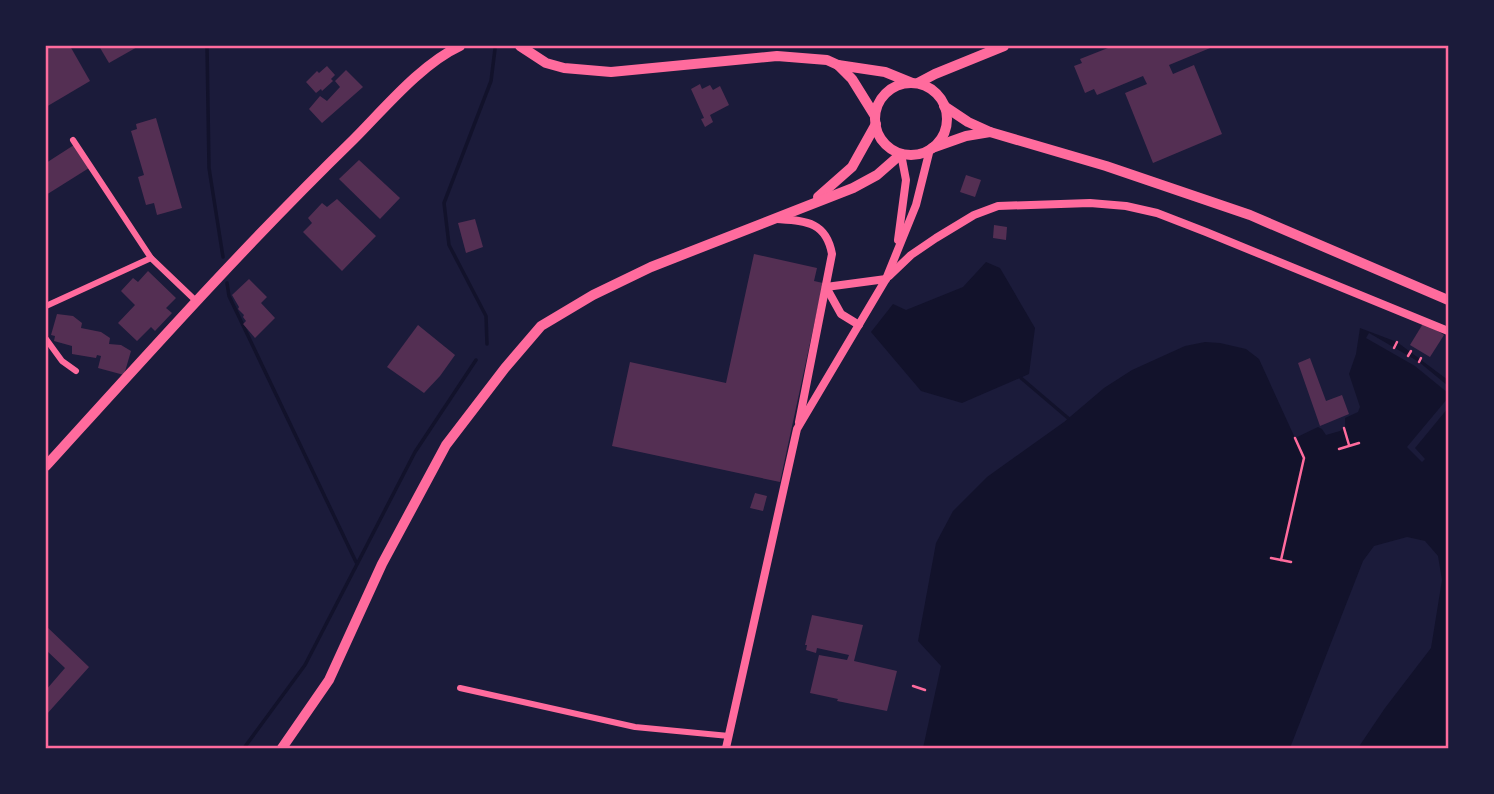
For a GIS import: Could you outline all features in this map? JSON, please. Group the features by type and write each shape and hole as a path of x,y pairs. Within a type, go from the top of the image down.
{"main road":[{"path":"46,466 287,204 415,79 446,52 460,46"},
{"path":"520,46 546,63 564,68 611,72 778,56 827,60 838,65 885,72 934,92 944,106 968,122 990,132 1106,166 1250,215 1448,300"},
{"path":"808,206 852,167 875,120 883,96 901,84 915,83 1004,46"},
{"path":"838,65 852,79 884,142 901,154 921,153 966,136 990,132"},
{"path":"930,149 939,141 945,130 947,118 944,106"},
{"path":"282,748 329,680 382,564 446,445 541,326 582,301 650,267 853,188 877,175 901,154"}],"street":[{"path":"73,140 151,258 196,301"},
{"path":"797,429 886,279 916,205 930,149"},
{"path":"896,250 906,180 901,154"},
{"path":"826,286 886,279 911,255 936,238 974,215 998,206 1090,203 1126,206 1157,213 1448,331"},
{"path":"726,748 797,429 832,254 826,237 806,221 777,219"},
{"path":"46,306 151,258"},
{"path":"826,286 841,314 859,325"},
{"path":"46,339 62,361 76,371"},
{"path":"460,688 635,727 729,736"}],"path":[{"path":"1394,348 1397,342"},
{"path":"1408,356 1411,351"},
{"path":"1344,428 1349,446"},
{"path":"1281,560 1304,458 1296,438"},
{"path":"1339,449 1359,443"},
{"path":"1271,558 1291,562"},
{"path":"913,687 925,690"}],"shaded area":[{"path":"986,262 1000,268 1035,328 1029,374 962,403 921,391 871,332 893,304 906,310 963,287"},
{"path":"1360,328 1397,342 1448,380 1448,748 1358,748 1431,648 1442,580 1438,556 1425,541 1407,537 1374,546 1363,561 1290,748 923,748 941,666 918,641 936,543 953,511 987,477 1064,422 1104,388 1132,370 1185,346 1205,342 1246,349 1259,359 1295,438 1318,427 1326,435 1340,431 1345,427 1345,418 1358,412 1360,407 1349,374 1356,354"}],"pier":[{"path":"1369,333 1419,362 1448,386 1448,393 1415,366 1366,338"},
{"path":"1448,398 1448,408 1415,448 1425,459 1422,462 1407,447"}],"building":[{"path":"46,46 70,46 90,81 46,107"},
{"path":"99,46 139,46 109,63"},
{"path":"1113,46 1215,46 1169,65 1173,74 1194,65 1222,134 1153,163 1125,93 1147,84 1143,76 1097,95 1094,89 1085,93 1074,66 1082,63 1080,59"},
{"path":"327,66 335,75 331,79 333,81 316,93 306,82"},
{"path":"346,70 363,87 322,123 309,109 320,96 327,101 340,87 335,81"},
{"path":"700,84 702,89 710,85 713,90 720,86 729,105 710,115 713,122 705,127 701,119 704,118 691,89"},
{"path":"156,118 182,208 157,215 154,203 146,205 138,177 144,175 131,131 137,129 136,124"},
{"path":"74,145 89,168 46,195 46,163"},
{"path":"359,160 400,198 380,219 339,179"},
{"path":"966,175 981,180 975,197 960,192"},
{"path":"337,199 376,236 342,271 303,232 312,223 308,218 322,203 327,207"},
{"path":"475,219 483,247 466,253 458,223"},
{"path":"994,225 1007,227 1006,240 993,238"},
{"path":"754,254 817,268 814,281 823,283 780,482 612,446 630,362 726,383"},
{"path":"148,271 176,298 166,308 172,313 155,331 151,327 137,341 118,323 135,305 121,291 133,278 138,282"},
{"path":"249,279 267,297 261,303 275,318 255,338 243,324 246,321 244,315 232,295"},
{"path":"57,314 73,316 82,323 81,328 101,332 110,338 109,344 121,345 131,351 124,375 98,368 101,356 97,355 96,358 72,354 72,346 54,341 55,336 51,335"},
{"path":"1424,322 1444,335 1430,357 1410,345"},
{"path":"418,325 455,355 424,393 387,367"},
{"path":"1310,358 1326,401 1342,395 1349,414 1320,426 1298,363"},
{"path":"755,493 767,496 763,511 750,508"},
{"path":"812,615 863,625 854,661 897,671 887,711 810,693 819,655 847,660 849,655 817,648 816,653 806,650"},
{"path":"46,626 89,667 46,715 46,690 65,668 46,650"}],"waterway":[{"path":"207,46 209,168 223,257"},
{"path":"487,344 486,316 449,245 444,203 491,81 495,49"},
{"path":"227,283 229,296 356,562"},
{"path":"244,748 305,665 415,452 476,360"},
{"path":"1021,378 1068,418"}]}
